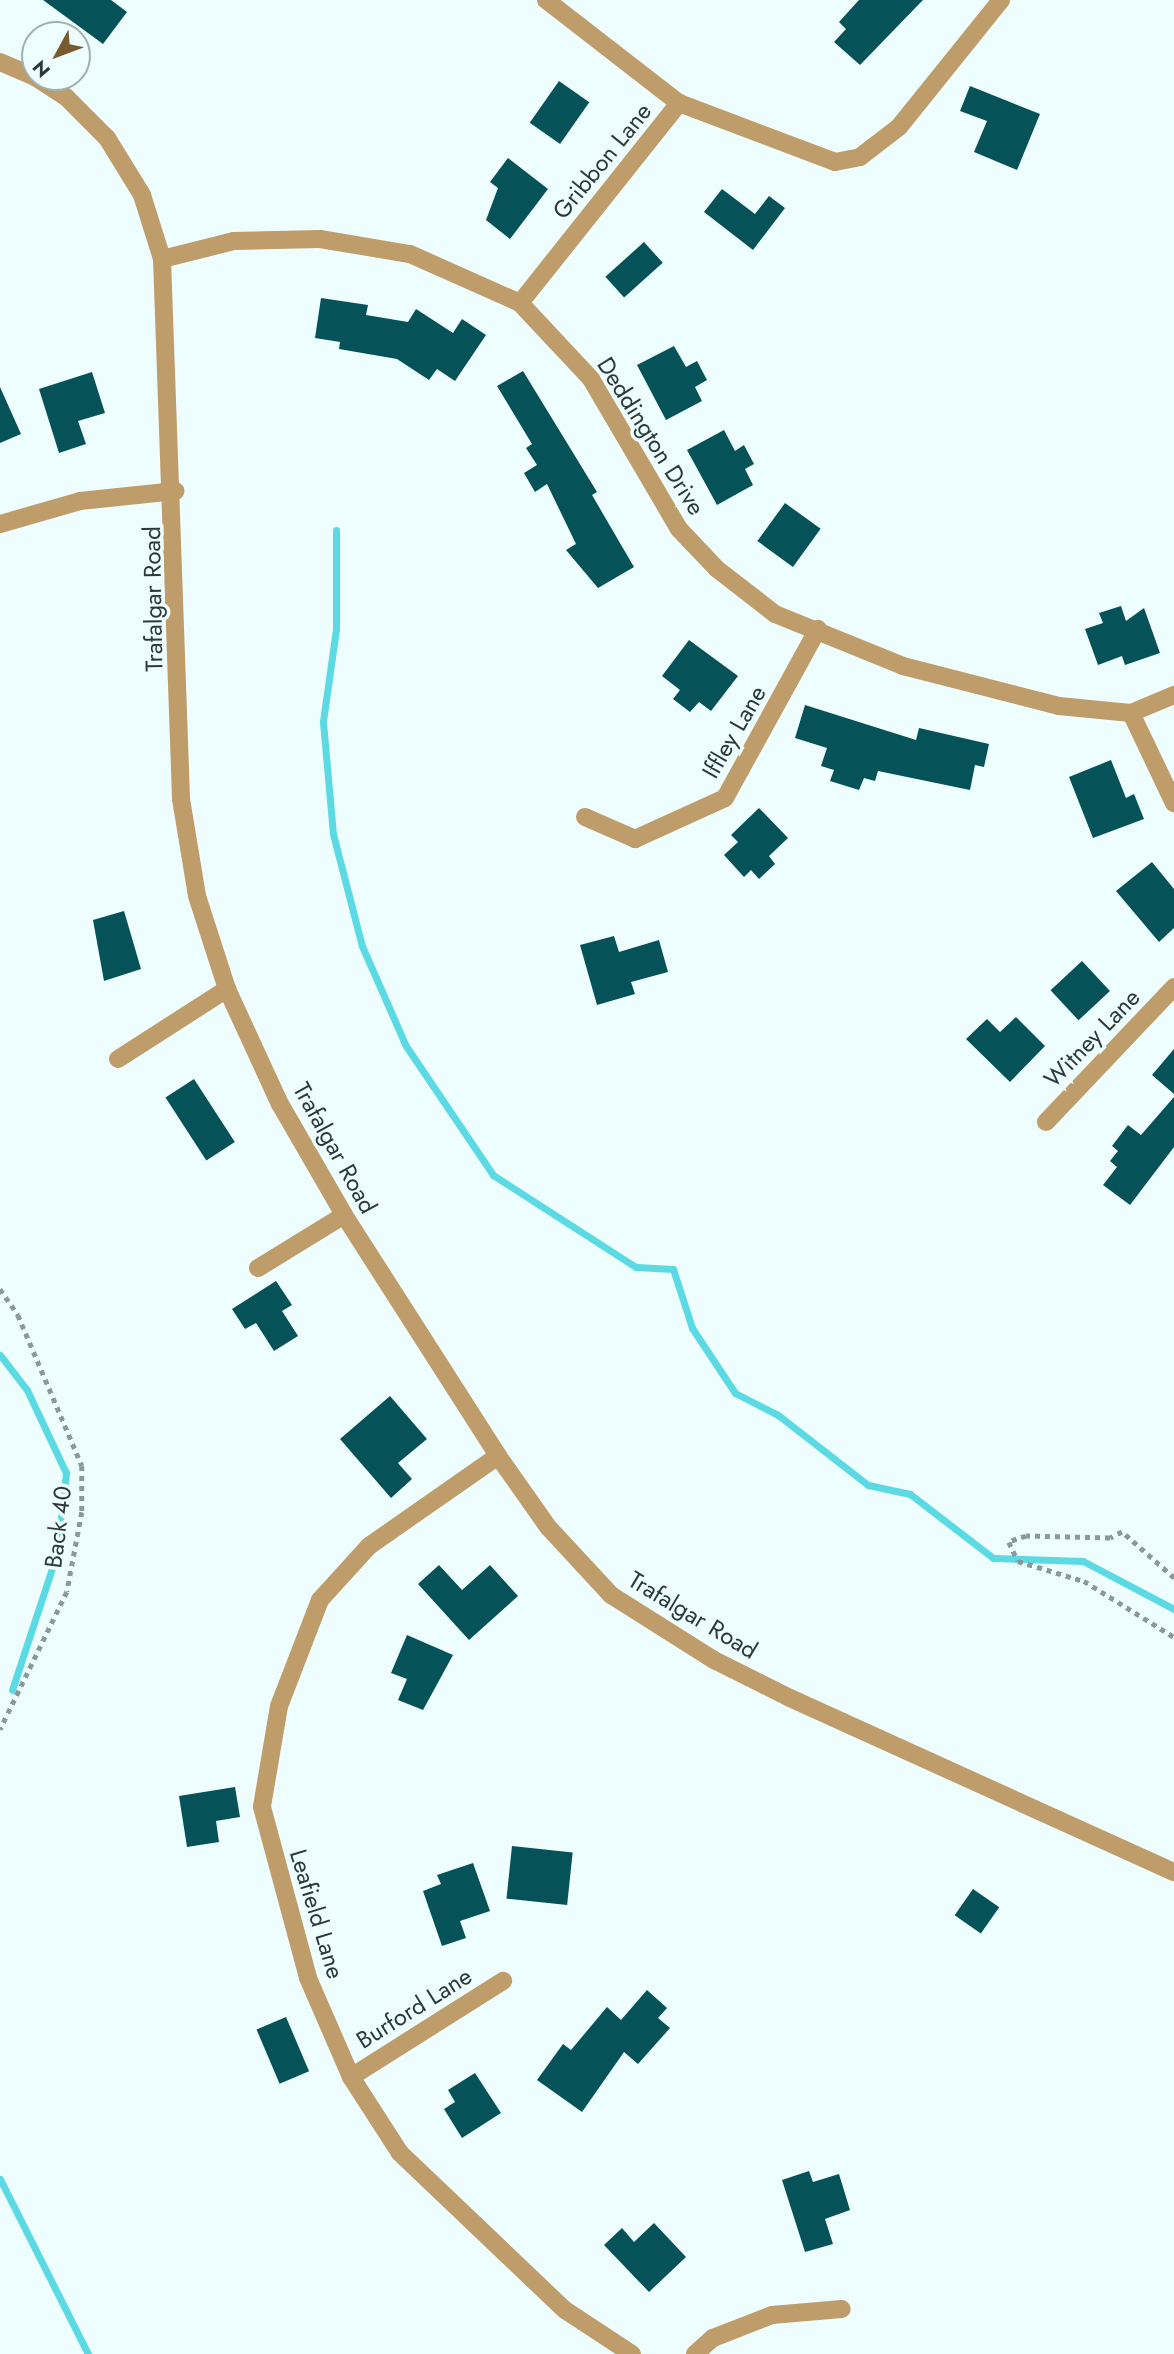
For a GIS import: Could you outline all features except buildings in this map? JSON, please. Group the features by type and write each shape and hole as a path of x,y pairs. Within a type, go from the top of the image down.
{"street":[{"path":"546,0 679,103"},
{"name":"Gribbon Lane","path":"520,303 679,103 811,158 860,157 899,127 947,74 1000,0"},
{"name":"Trafalgar Road","path":"0,62 21,71"},
{"name":"Trafalgar Road","path":"57,91 107,138 142,195 162,259 175,491 181,799 198,895 227,989 281,1104 344,1216 498,1456 548,1527 611,1595 714,1660 1174,1872"},
{"name":"Deddington Drive","path":"162,259 234,241 320,239 410,254 520,303 591,379 679,529 707,559 775,614 818,629 903,666 1059,706 1131,713 1174,695"},
{"path":"0,524 80,501 175,491"},
{"name":"Iffley Lane","path":"585,817 635,839 725,798 818,629"},
{"path":"1131,713 1174,803"},
{"name":"Witney Lane","path":"1046,1122 1174,987"},
{"path":"118,1059 227,989"},
{"path":"258,1268 344,1216"},
{"name":"Leafield Lane","path":"498,1456 369,1546 320,1600 279,1706 262,1807 308,1978 351,2077 400,2153 565,2310 632,2354"},
{"name":"Burford Lane","path":"351,2077 503,1982"},
{"path":"695,2354 713,2338 772,2315 842,2309"}],"path":[{"name":"Back 40","path":"0,1289 18,1315 82,1466 82,1500 67,1592 0,1730"},
{"path":"1174,1578 1122,1532 1110,1538 1026,1536 1009,1542 1018,1562 1084,1581 1174,1637"}],"waterway":[{"path":"336,530 336,629 323,722 333,834 362,946 406,1046 493,1175 636,1267 673,1269 692,1328 735,1393 778,1415 868,1485 910,1494 993,1558 1083,1561 1174,1609"},
{"path":"0,1355 27,1390 66,1473 57,1553 12,1690"},
{"path":"0,2179 88,2354"}]}
